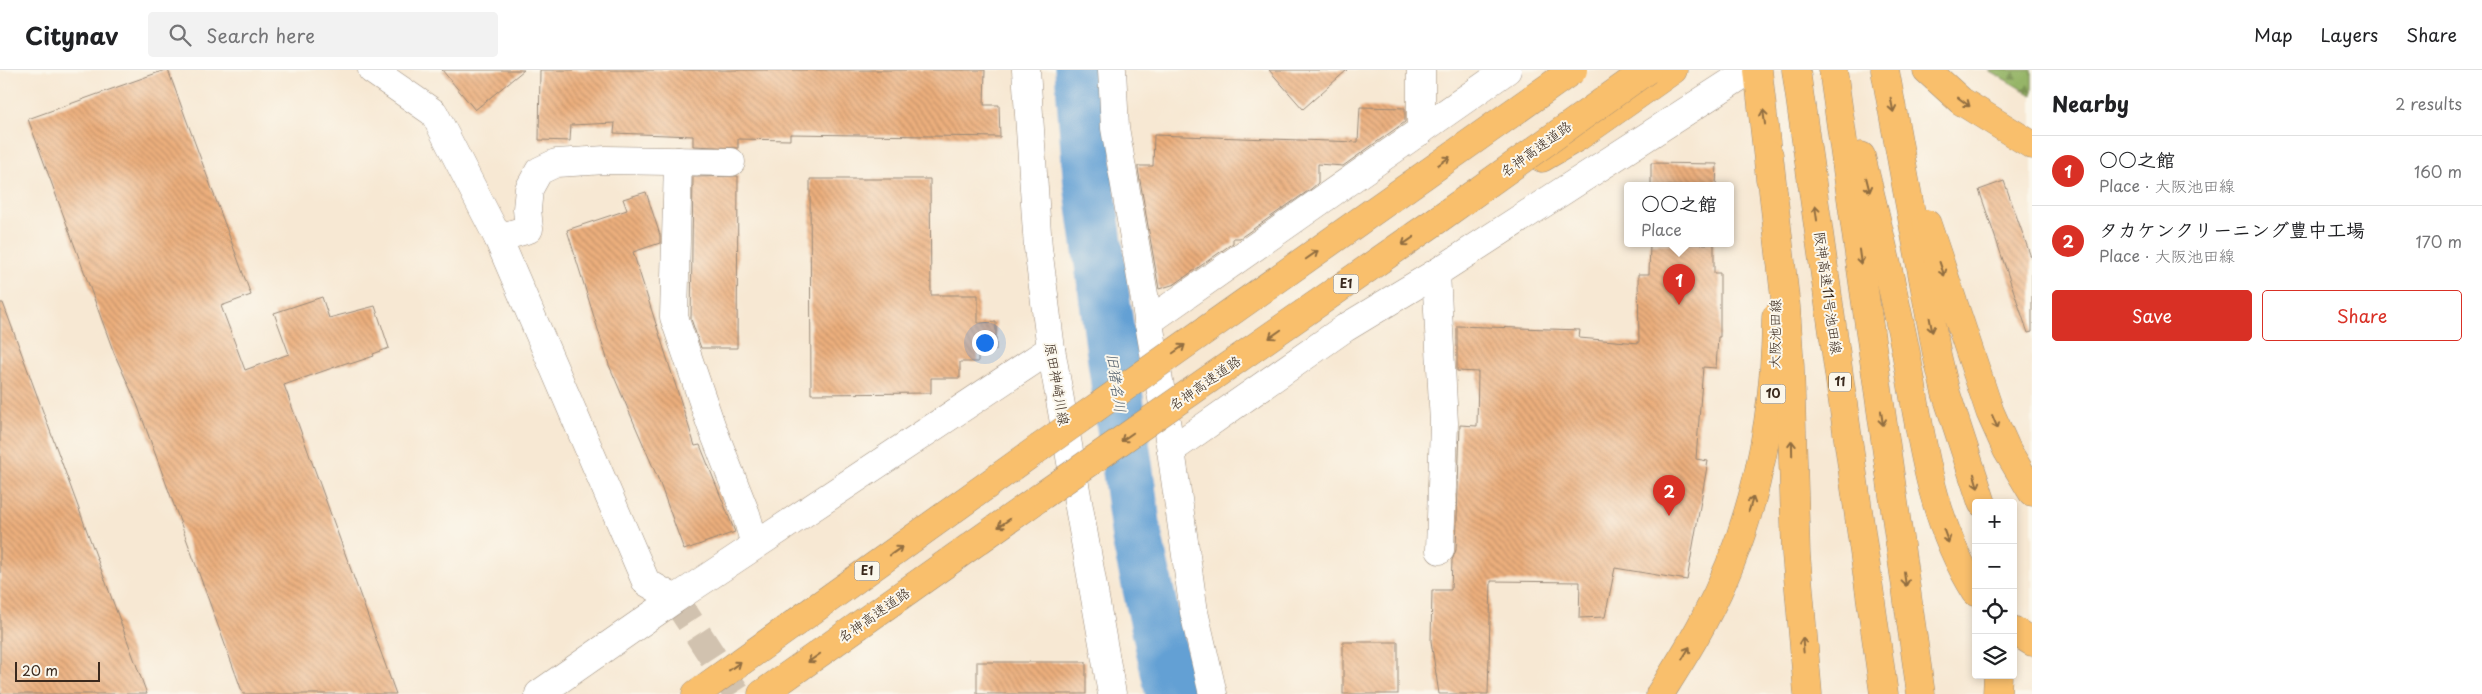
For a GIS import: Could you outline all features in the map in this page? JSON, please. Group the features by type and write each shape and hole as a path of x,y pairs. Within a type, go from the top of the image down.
{"main road":[{"name":"E1","path":"696,694 1039,448 1573,70"},
{"name":"名神高速道路","path":"762,694 1433,223 1647,70"},
{"path":"1433,223 1578,137 1673,70"},
{"name":"大阪池田線","path":"1660,694 1704,621 1722,582 1738,544 1762,469 1772,402 1776,347 1776,299 1769,156 1758,70"},
{"name":"阪神高速11号池田線","path":"1796,70 1884,694"},
{"path":"1833,70 1921,694"},
{"path":"1840,70 1880,231 1937,507 1947,539 1961,568 1974,589"},
{"path":"1885,70 1937,355 1946,393 1981,499"},
{"path":"1927,70 1961,101 2032,145"},
{"path":"1898,140 1990,412 2007,450 2032,492"},
{"path":"1769,156 1781,248 1789,350 1796,554 1808,694"},
{"path":"1825,273 1831,375 1867,694"},
{"path":"2017,633 2032,642"},
{"path":"1997,694 1998,679"}],"street":[{"path":"372,70 434,113 498,238 646,582 675,599"},
{"name":"原田神崎川線","path":"1026,70 1038,248 1051,349 1112,694"},
{"path":"1112,70 1115,128 1171,450 1194,612 1213,694"},
{"path":"1420,131 1421,70"},
{"path":"1148,322 1507,70"},
{"path":"1171,450 1345,328 1436,273 1750,70"},
{"path":"498,238 529,229 527,209 529,189 539,172 556,162 606,160 731,162"},
{"path":"678,161 674,317 711,425 746,514 755,545"},
{"path":"1436,273 1444,423 1440,550"},
{"path":"539,694 755,545 1051,349"}],"green space":[{"path":"1988,70 2032,70 2032,95"}],"building":[{"path":"168,70 251,295 221,306 245,370 289,354 274,313 322,297 329,318 375,306 389,348 373,354 374,356 350,364 349,362 284,385 396,694 243,694 137,404 114,353 28,119"},
{"path":"442,70 524,70 475,110"},
{"path":"540,70 985,70 984,105 999,105 1000,137 790,134 790,140 738,139 738,148 693,146 693,136 614,133 615,123 571,125 570,141 539,140"},
{"path":"1269,70 1347,70 1303,109"},
{"path":"1360,107 1405,108 1405,122 1343,166 1318,164 1318,183 1311,189 1240,238 1233,238 1233,243 1175,284 1159,289 1138,169 1138,166 1153,166 1154,135 1358,142"},
{"path":"1651,163 1717,164 1716,182 1651,182"},
{"path":"738,176 737,348 701,348 691,319 693,177"},
{"path":"810,179 930,179 931,295 978,295 978,323 996,322 996,350 978,350 978,362 960,362 960,378 931,378 931,393 811,394"},
{"path":"2004,181 2032,260 2032,332 2028,333 1979,190"},
{"path":"646,192 660,235 660,243 633,252 695,446 700,445 735,532 684,550 659,481 609,365 567,230 627,210 623,199"},
{"path":"1650,247 1714,247 1714,273 1720,273 1720,337 1718,337 1716,368 1703,367 1696,459 1708,461 1687,580 1615,568 1605,617 1579,618 1580,582 1491,581 1488,694 1439,694 1431,641 1432,590 1451,590 1452,560 1456,550 1460,425 1477,426 1478,372 1457,371 1457,326 1580,330 1579,338 1639,343 1638,274 1649,274"},
{"path":"0,303 3,303 147,694 0,694"},
{"path":"1343,642 1398,642 1398,694 1343,694"},
{"path":"977,662 1086,662 1086,694 977,694"}],"waterway":[{"name":"旧猪名川","path":"1080,70 1088,176 1137,538 1171,694"}],"tunnel":[{"path":"675,599 737,694"}],"place":[{"name":"○○之館","path":"1679,305"},
{"name":"タカケンクリーニング豊中工場","path":"1669,516"}]}
